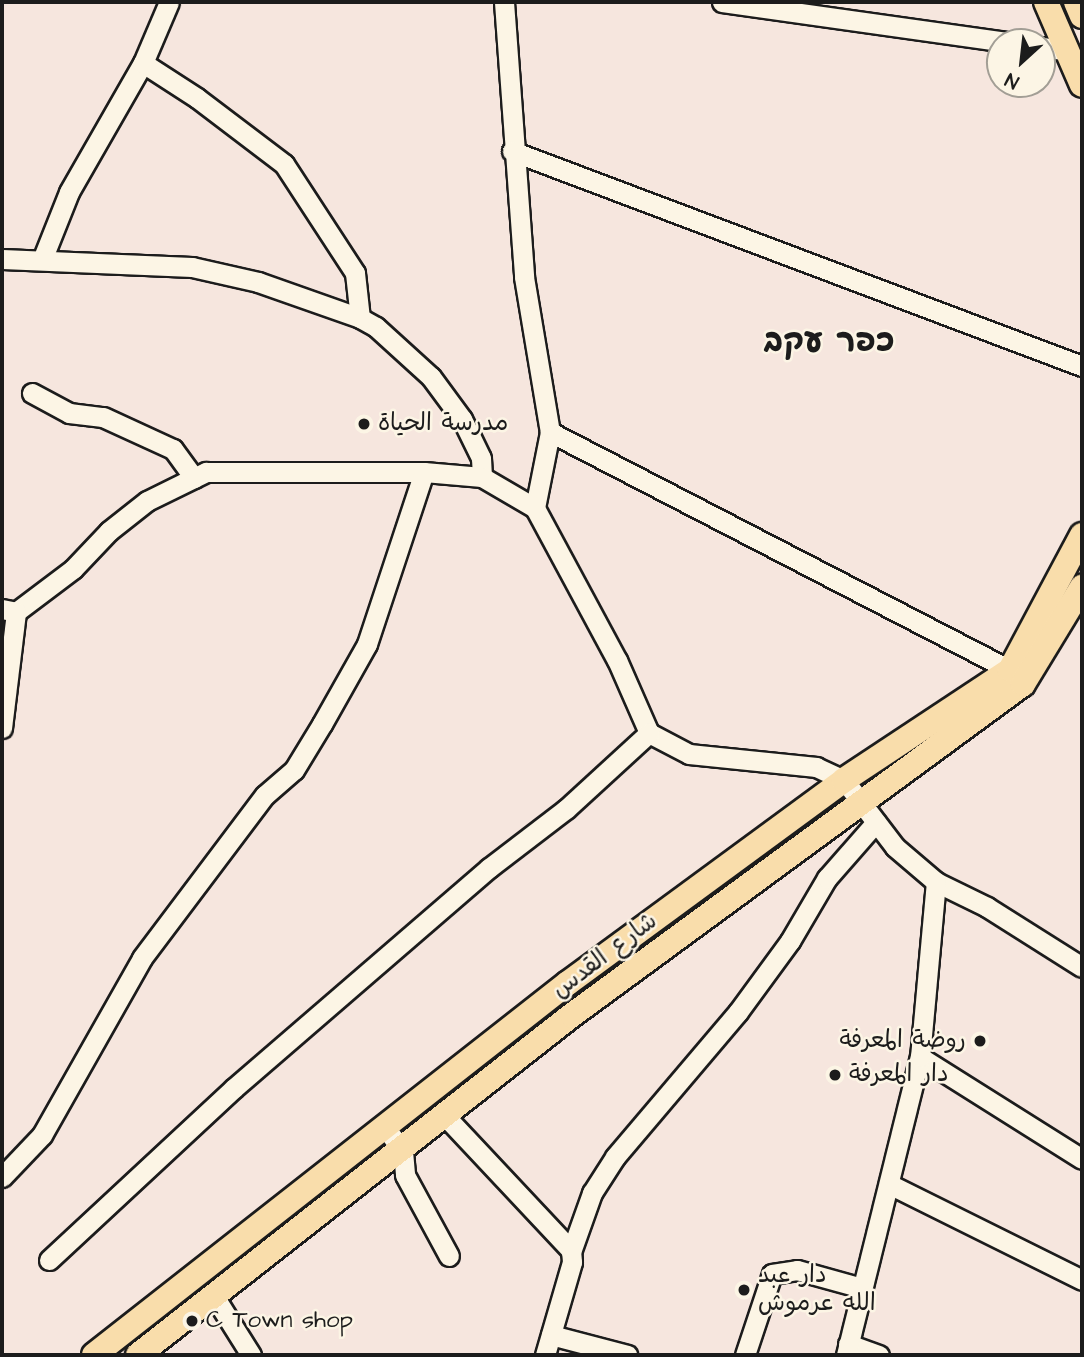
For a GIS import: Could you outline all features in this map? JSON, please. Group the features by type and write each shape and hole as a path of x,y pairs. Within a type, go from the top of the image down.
{"main road":[{"path":"1046,2 1082,85"},
{"path":"1076,2 1082,16"},
{"name":"شارع القدس","path":"94,1355 568,982 844,780 1010,670 1082,536"},
{"name":"شارع القدس","path":"138,1355 403,1151 572,1015 718,911 860,801 1023,684 1082,587"}],"street":[{"path":"42,260 69,192 142,63 169,2"},
{"path":"504,2 512,151 524,277 550,432 535,508"},
{"path":"722,2 986,39"},
{"path":"1056,49 1069,51"},
{"path":"142,63 197,97 284,164 355,273 360,318"},
{"path":"512,151 1082,366"},
{"path":"2,259 192,267 258,282 360,318 376,327 431,377 462,419 481,458 482,477"},
{"path":"32,393 69,413 103,417 173,449 194,478"},
{"path":"550,432 1010,670"},
{"path":"2,728 9,610 73,569 109,531 147,502 206,472 424,472 482,477 535,508 617,660 649,733 690,754 816,767 844,780 895,847 936,882 987,907 1082,967"},
{"path":"2,1177 42,1135 142,958 265,795 293,770 322,724 367,644 424,472"},
{"path":"49,1260 234,1088 489,868 566,809 649,733"},
{"path":"545,1355 571,1252 592,1193 615,1157 738,1012 790,941 827,878 876,822"},
{"path":"879,1355 847,1350 891,1185 920,1057 936,882"},
{"path":"920,1057 1082,1159"},
{"path":"446,1117 561,1235 571,1252"},
{"path":"384,1126 403,1151 405,1175 449,1256"},
{"path":"891,1185 1082,1280"},
{"path":"745,1355 772,1274 796,1270 862,1288"},
{"path":"214,1296 251,1355"},
{"path":"551,1335 627,1355"}],"place":[{"name":"مدرسة الحياة","path":"364,424"},
{"name":"روضة المعرفة","path":"980,1041"},
{"name":"دار المعرفة","path":"835,1075"},
{"name":"دار عبد الله عرموش","path":"744,1290"},
{"name":"C Town shop","path":"192,1321"}],"district":[{"name":"כפר עקב","path":"829,342"}]}
